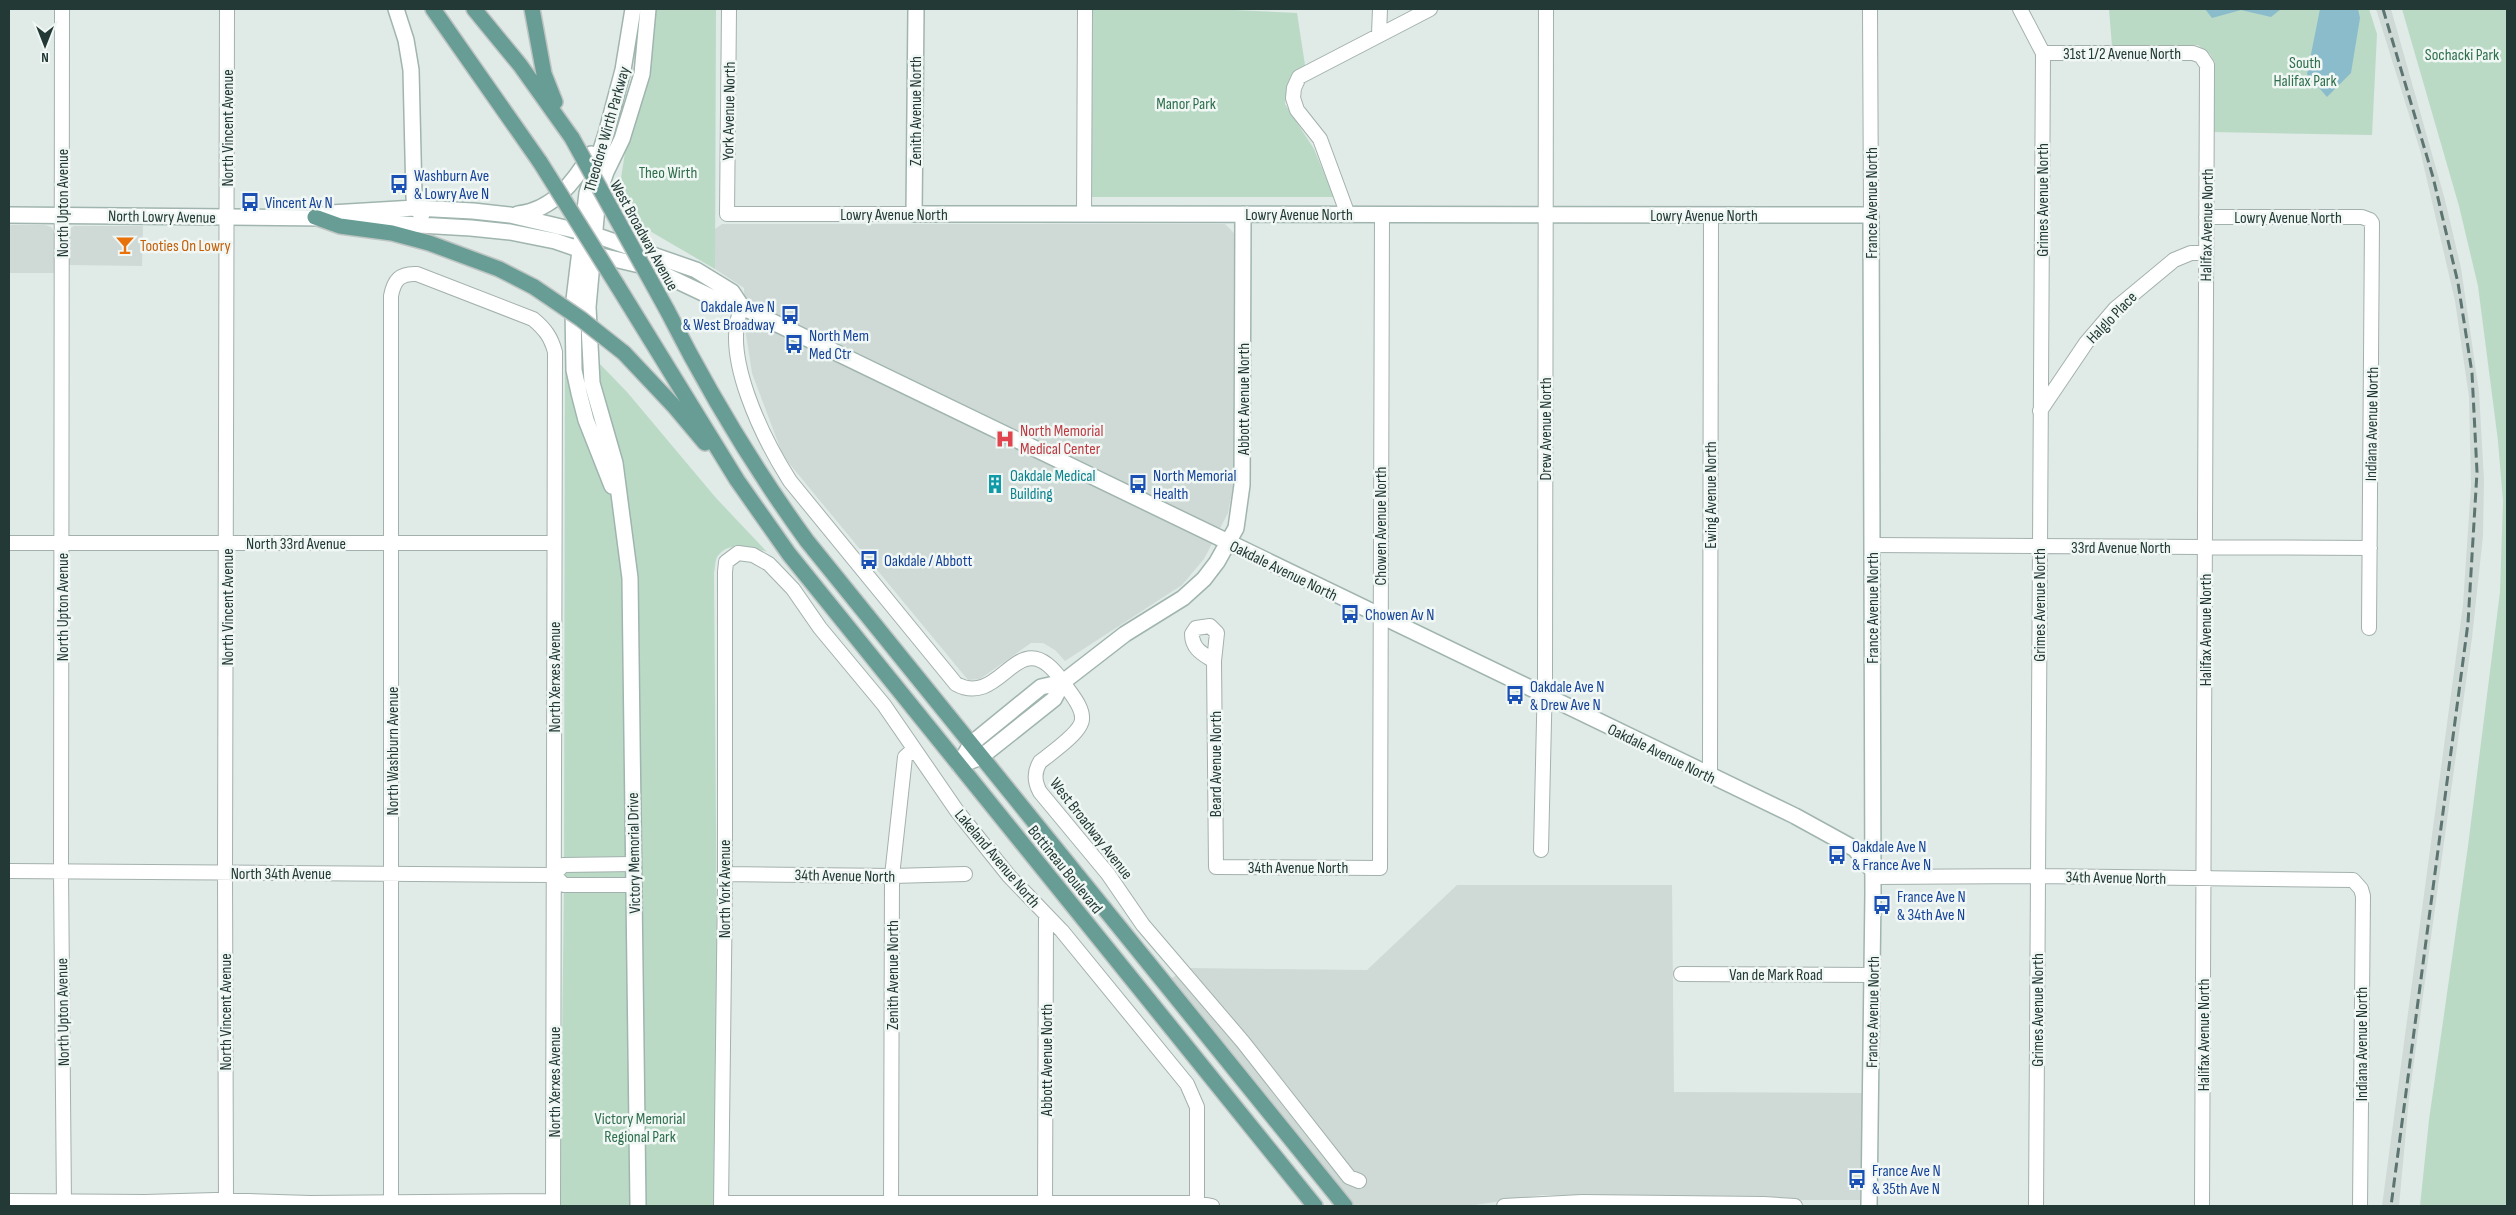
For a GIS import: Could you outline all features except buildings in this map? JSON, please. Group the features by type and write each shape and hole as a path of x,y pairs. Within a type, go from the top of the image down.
{"main road":[{"path":"433,9 540,162 762,516"},
{"name":"West Broadway Avenue","path":"474,9 520,65 564,124 735,435 778,501 823,560"},
{"path":"532,9 544,74 564,124"},
{"path":"315,217 340,226 392,233 429,243 499,269 534,287 582,319 624,353 700,435 730,479 762,516"},
{"name":"Bottineau Boulevard","path":"762,516 789,554 1315,1206"},
{"name":"Bottineau Boulevard","path":"823,560 1345,1206"}],"street":[{"name":"North Upton Avenue","path":"62,9 60,215 62,542 61,872 64,1204"},
{"name":"North Vincent Avenue","path":"226,1203 227,9"},
{"path":"396,9 406,40 410,70 415,208 436,225"},
{"name":"Theodore Wirth Parkway","path":"588,233 587,193 606,134 630,38 633,9"},
{"name":"Theodore Wirth Parkway","path":"588,233 606,172 622,139 642,74 648,9"},
{"name":"York Avenue North","path":"727,214 729,9"},
{"name":"Zenith Avenue North","path":"914,214 916,9"},
{"path":"1084,214 1085,9"},
{"path":"1379,34 1380,9"},
{"path":"1348,214 1320,139 1297,110 1294,88 1299,77 1430,9"},
{"name":"Drew Avenue North","path":"1541,850 1544,695 1546,9"},
{"name":"France Avenue North","path":"1869,1206 1872,975 1873,545 1870,9"},
{"name":"Grimes Avenue North","path":"2020,9 2043,53 2036,1206"},
{"name":"31st 1/2 Avenue North","path":"2043,53 2193,53 2201,56"},
{"name":"Halifax Avenue North","path":"2201,56 2207,65 2202,1206"},
{"path":"510,215 539,210 569,185 585,164 610,117"},
{"name":"North Lowry Avenue","path":"315,217 331,213 415,208 473,210 510,215 588,233"},
{"name":"Lowry Avenue North","path":"727,214 1871,214"},
{"name":"Abbott Avenue North","path":"959,765 981,756 1054,699 1063,682 1125,634 1182,598 1204,579 1229,543 1236,528 1242,485 1243,214"},
{"name":"Chowen Avenue North","path":"1380,868 1382,214"},
{"name":"Ewing Avenue North","path":"1710,776 1711,214"},
{"name":"North Lowry Avenue","path":"9,215 315,217 359,222 436,225 510,232 586,251"},
{"name":"Lowry Avenue North","path":"2206,217 2362,217 2370,220"},
{"name":"Indiana Avenue North","path":"2370,220 2374,230 2370,628"},
{"name":"Victory Memorial Drive","path":"588,233 586,251 592,383 615,463 630,578 638,1206"},
{"name":"Oakdale Avenue North","path":"588,233 696,270 732,292 742,307"},
{"name":"Oakdale Avenue North","path":"586,251 648,267 722,302 742,307 1055,456 1229,543 1796,816 1855,849 1867,862 1872,874"},
{"name":"Halglo Place","path":"2040,411 2086,343 2114,309 2174,260 2191,252 2205,253"},
{"name":"North Xerxes Avenue","path":"391,296 393,285 400,276 417,274 533,319 545,330 552,340 555,352 554,1203"},
{"name":"North Washburn Avenue","path":"391,296 391,1204"},
{"name":"West Broadway Avenue","path":"742,307 736,321 736,338 743,378 769,449 790,480 956,684 971,690 980,689 987,686 1020,660 1033,657 1040,659 1063,682 1080,709 1082,718 1077,730 1040,762 1036,768 1036,785 1040,792 1108,874 1143,925 1243,1042 1348,1178 1359,1181"},
{"name":"North 33rd Avenue","path":"9,543 554,543"},
{"name":"33rd Avenue North","path":"1873,545 2370,548"},
{"name":"Lakeland Avenue North","path":"725,572 726,562 738,553 753,555 769,564 793,589 820,628 884,705 957,811 1009,876 1062,931 1187,1084 1197,1107 1199,1132 1197,1203"},
{"name":"North York Avenue","path":"721,1205 725,874 725,572"},
{"name":"Beard Avenue North","path":"1214,661 1216,867"},
{"name":"Abbott Avenue North","path":"959,765 971,744 1041,687 1063,682"},
{"name":"Zenith Avenue North","path":"892,1205 892,876 905,757 914,749"},
{"name":"North 34th Avenue","path":"554,875 563,865 634,864"},
{"name":"34th Avenue North","path":"1216,867 1380,868"},
{"name":"North 34th Avenue","path":"9,871 554,875 564,885 634,885"},
{"name":"34th Avenue North","path":"725,874 892,876 965,874"},
{"name":"34th Avenue North","path":"1872,874 2346,878 2358,883"},
{"name":"Indiana Avenue North","path":"2358,883 2363,896 2360,1206"},
{"name":"Abbott Avenue North","path":"1045,1204 1046,915"},
{"name":"Van de Mark Road","path":"1681,974 1872,975"},
{"path":"9,1201 64,1204 554,1203"},
{"path":"1504,1206 1582,1202 1754,1203 1795,1206"},
{"path":"721,1205 1175,1205 1197,1203 1212,1206"}],"shaded area":[{"path":"2376,9 2391,9 2445,200 2461,268 2479,392 2484,480 2483,536 2472,638 2409,1098 2399,1206 2382,1206 2463,605 2471,485 2469,397 2455,301 2420,150"},
{"name":"North Memorial Medical Center","path":"722,224 1225,224 1234,233 1233,486 1228,513 1204,559 1182,585 1065,661 1055,650 1043,643 1031,643 980,679 968,680 783,456 752,373 745,328 744,288 715,269 710,249 715,229"},
{"path":"9,225 45,225 51,227 54,231 54,273 9,273"},
{"path":"74,226 143,226 142,266 68,265 69,235 71,228"},
{"path":"1457,885 1672,885 1674,1092 1863,1093 1860,1200 1795,1200 1764,1196 1542,1195 1468,1206 1352,1206 1169,980 1187,968 1367,970"}],"green space":[{"name":"Theo Wirth","path":"647,9 716,9 715,269 636,223 620,185"},
{"name":"Manor Park","path":"1093,9 1212,9 1297,13 1305,65 1296,72 1288,85 1285,104 1314,149 1334,197 1090,197"},
{"name":"South Halifax Park","path":"2109,9 2369,9 2377,34 2372,135 2213,132 2215,63 2210,54 2198,45 2112,46"},
{"name":"Sochacki Park","path":"2402,9 2507,9 2507,1206 2420,1206 2429,1120 2468,846 2500,592 2503,501 2498,441 2478,286 2459,206"},
{"name":"Victory Memorial Regional Park","path":"565,328 627,392 716,498 767,552 741,546 727,548 717,557 714,573 719,1206 560,1206 564,885"}],"water":[{"path":"2205,9 2281,9 2271,17 2241,10 2212,18"},
{"path":"2320,9 2358,9 2360,18 2351,73 2327,97 2307,74"}],"railway":[{"path":"2383,9 2433,177 2458,283 2472,373 2477,472 2468,623 2391,1206"}],"place":[{"name":"Washburn Ave & Lowry Ave N","path":"399,184"},
{"name":"Vincent Av N","path":"250,202"},
{"name":"Tooties On Lowry","path":"125,245"},
{"name":"Oakdale Ave N & West Broadway","path":"790,315"},
{"name":"North Mem Med Ctr","path":"794,344"},
{"name":"North Memorial Medical Center","path":"1005,439"},
{"name":"Oakdale Medical Building","path":"995,484"},
{"name":"North Memorial Health","path":"1138,484"},
{"name":"Oakdale / Abbott","path":"869,560"},
{"name":"Chowen Av N","path":"1350,614"},
{"name":"Oakdale Ave N & Drew Ave N","path":"1515,695"},
{"name":"Oakdale Ave N & France Ave N","path":"1837,855"},
{"name":"France Ave N & 34th Ave N","path":"1882,905"},
{"name":"France Ave N & 35th Ave N","path":"1857,1179"}]}
